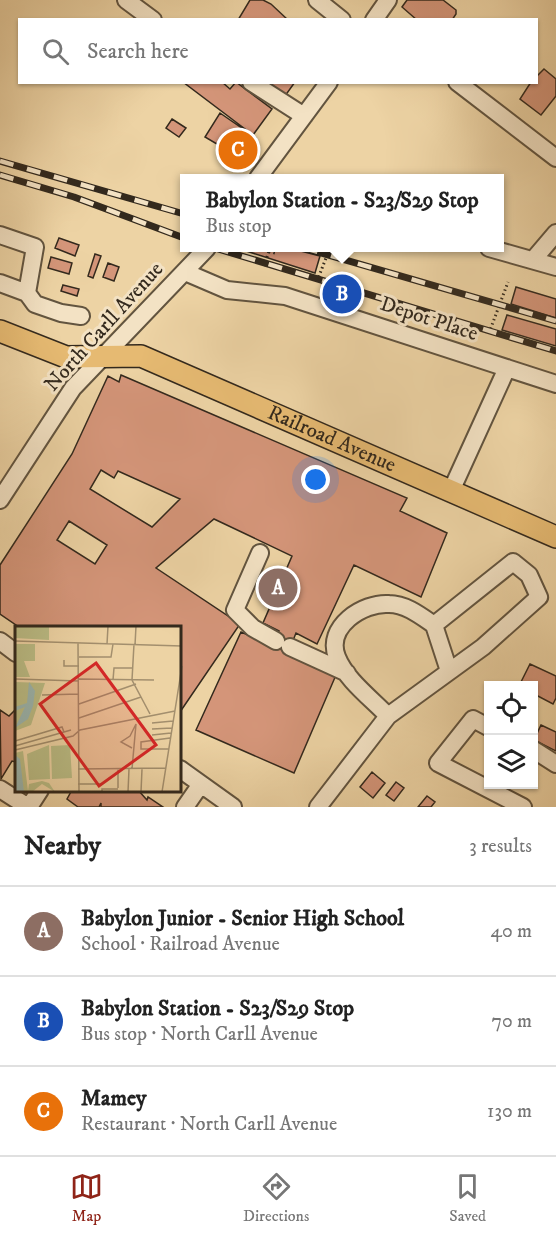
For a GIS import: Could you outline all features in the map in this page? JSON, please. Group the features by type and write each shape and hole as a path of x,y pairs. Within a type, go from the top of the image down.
{"main road":[{"name":"Railroad Avenue","path":"0,331 66,357 141,356 556,537"}],"street":[{"path":"126,0 150,18"},
{"path":"317,0 340,18"},
{"path":"375,18 388,0"},
{"path":"254,84 304,116"},
{"path":"261,174 328,84"},
{"path":"460,84 556,158"},
{"path":"533,260 556,232"},
{"path":"0,235 35,246 27,293"},
{"name":"North Carll Avenue","path":"0,500 73,388 203,252"},
{"path":"504,252 556,267"},
{"name":"Depot Place","path":"185,272 226,290 285,296 556,384"},
{"path":"0,283 27,293 36,304 61,313 81,316"},
{"path":"451,491 507,368"},
{"path":"260,553 235,610 253,628 348,673"},
{"path":"318,807 388,716 483,647 538,597 529,575 513,562 434,625"},
{"path":"388,716 348,673 337,657 335,639 346,620 364,608 389,603 410,609 434,625 448,671"},
{"path":"0,641 15,652"},
{"path":"484,724 473,719 438,763 523,807"},
{"path":"538,753 556,764"},
{"path":"182,770 233,807"},
{"path":"185,807 201,784"},
{"path":"0,789 35,802"}],"path":[{"path":"264,266 268,252"},
{"path":"317,281 328,252"},
{"path":"489,333 508,282"}],"building":[{"path":"250,0 263,0 271,4 286,18 239,18"},
{"path":"407,0 443,0 456,10 456,14 453,18 415,18 402,7"},
{"path":"544,69 556,79 556,96 541,115 520,99 530,84 538,84 538,75"},
{"path":"186,84 224,84 230,89 234,84 239,84 272,109 253,135"},
{"path":"269,84 294,84 285,96"},
{"path":"220,113 256,138 238,166 219,153 217,144 205,137"},
{"path":"172,119 186,128 179,137 166,128"},
{"path":"59,238 79,245 75,256 55,248"},
{"path":"249,252 304,252 320,256 315,273"},
{"path":"95,254 101,256 93,278 88,276"},
{"path":"51,257 72,263 69,274 48,268"},
{"path":"108,263 119,267 114,281 103,277"},
{"path":"63,285 79,289 77,296 61,291"},
{"path":"516,287 556,299 556,318 511,304"},
{"path":"507,315 556,329 556,346 502,330"},
{"path":"121,375 407,498 400,511 447,533 421,597 354,565 317,644 296,633 288,653 336,675 294,773 196,730 241,632 274,646 279,631 263,623 292,556 214,519 156,568 240,624 182,709 182,626 18,626 0,614 0,565 72,454 108,376 119,382","holes":["101,470 114,478 118,471 180,499 152,527 90,489","69,521 107,545 95,564 57,540"]},
{"path":"530,664 556,676 556,698 553,704 538,696 538,681 522,681"},
{"path":"0,710 9,716 15,710 15,762 12,761 1,779"},
{"path":"541,725 556,732 556,751 538,742 538,731"},
{"path":"372,772 385,783 373,798 360,787"},
{"path":"396,782 404,788 394,801 386,795"},
{"path":"71,792 140,792 147,800 148,797 163,807 101,807 101,803 99,807 78,807 67,799"},
{"path":"427,796 435,802 431,807 418,807"}],"railway":[{"path":"0,161 180,213"},
{"path":"0,175 74,197 180,237"},
{"path":"228,252 556,351"},
{"path":"318,252 556,321"}],"place":[{"name":"Mamey","path":"238,150"},
{"name":"Babylon Station - S23/S29 Stop","path":"342,294"},
{"name":"Babylon Junior - Senior High School","path":"278,588"}]}
